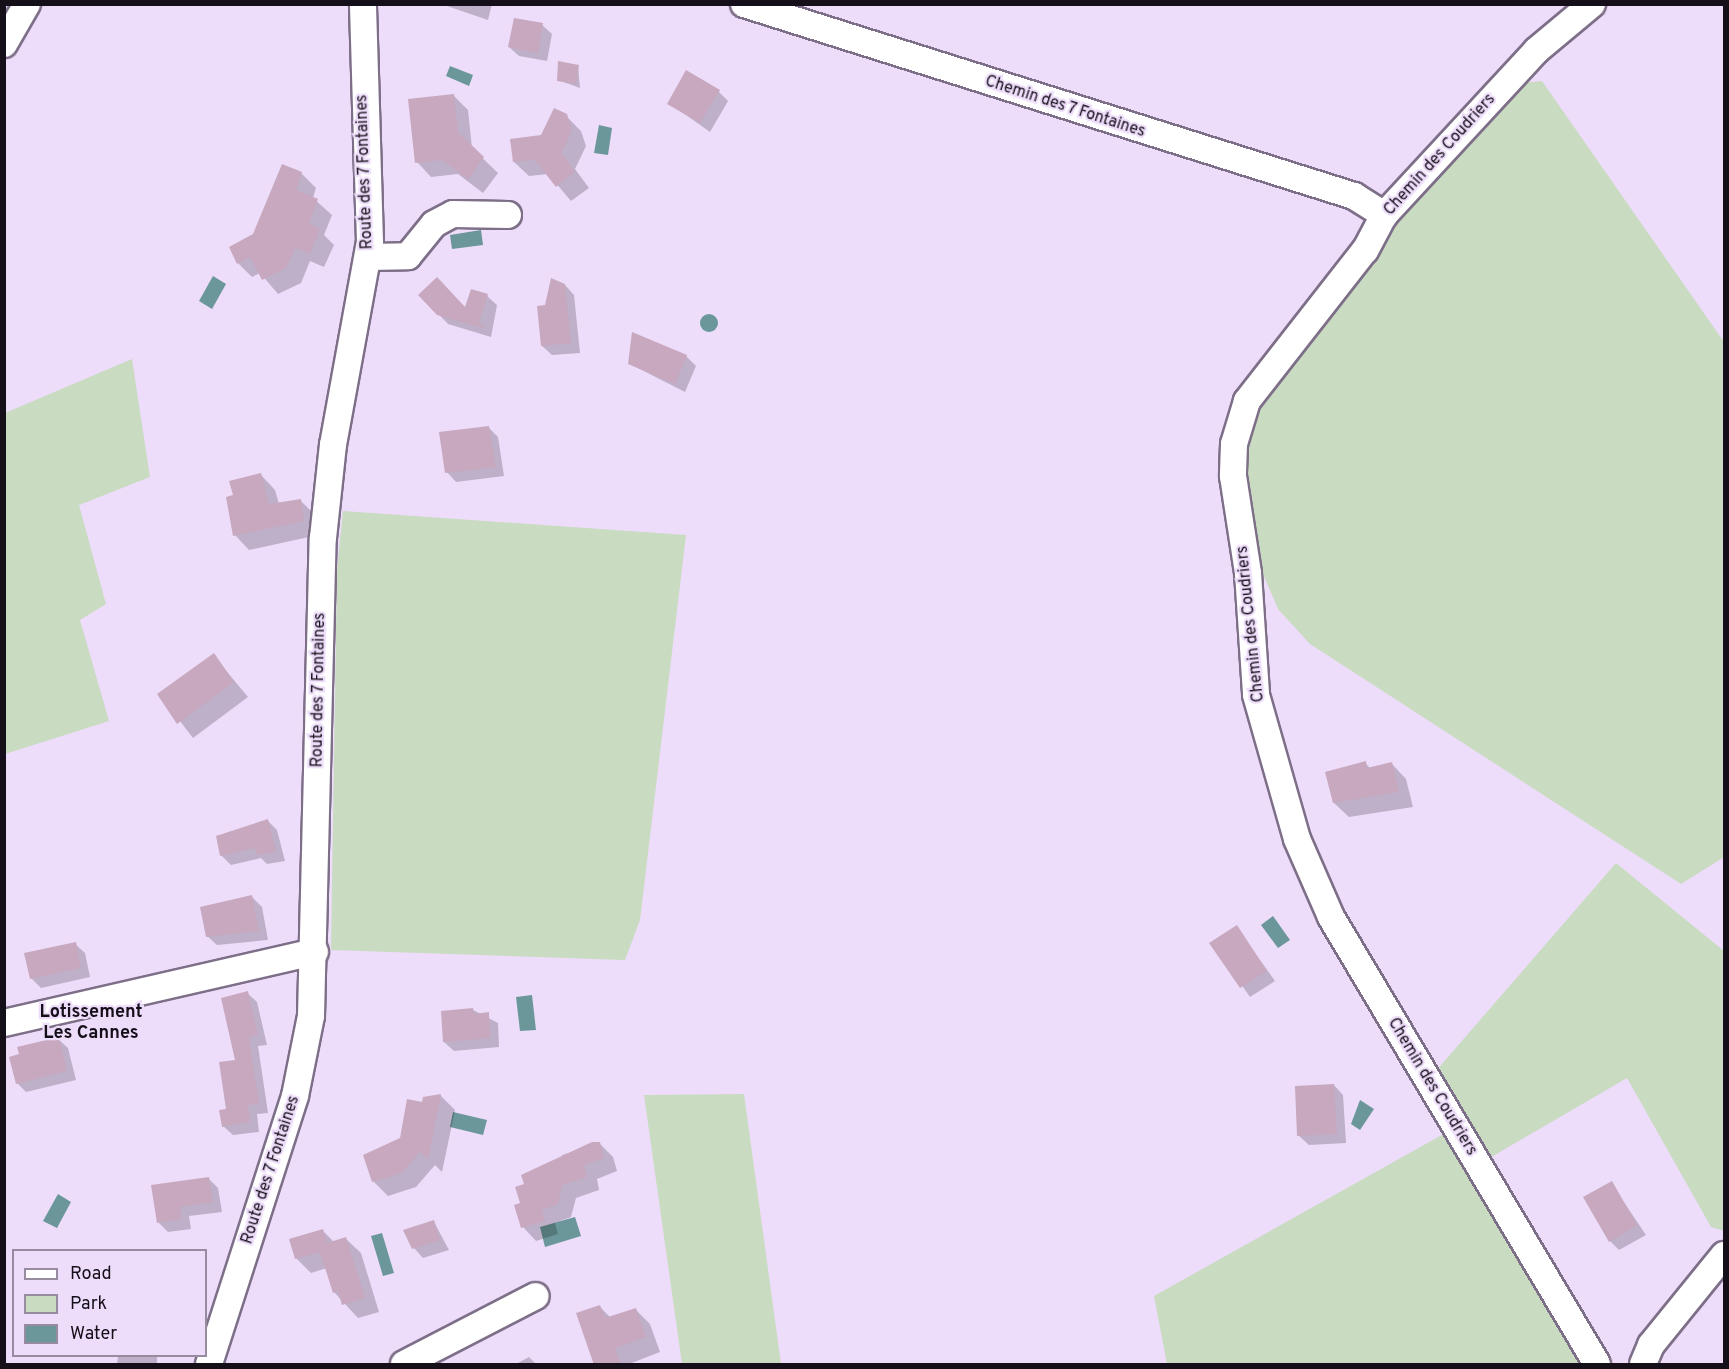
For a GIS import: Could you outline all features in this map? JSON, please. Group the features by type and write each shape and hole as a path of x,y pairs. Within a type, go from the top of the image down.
{"street":[{"path":"4,44 27,4"},
{"name":"Route des 7 Fontaines","path":"209,1365 295,1096 310,1016 315,952 323,538 333,446 369,257 363,4"},
{"name":"Chemin des 7 Fontaines","path":"744,4 1354,196 1384,215"},
{"name":"Chemin des Coudriers","path":"1592,4 1537,50 1384,215 1365,250 1262,375 1240,419 1233,476 1248,573 1256,695 1289,818 1331,917 1597,1365"},
{"path":"369,257 408,256 434,224 453,214 508,215"},
{"path":"4,1023 315,952"},
{"path":"1643,1365 1651,1345 1725,1255"},
{"path":"404,1365 536,1296"}],"green space":[{"path":"1542,81 1724,342 1724,857 1681,884 1310,644 1278,609 1251,546 1243,469 1254,411 1390,228 1522,83"},
{"path":"132,359 150,477 79,505 106,604 80,620 109,721 5,754 5,413"},
{"path":"343,511 686,535 640,920 625,960 331,950 337,570"},
{"path":"1616,863 1724,951 1724,1231 1711,1227 1627,1078 1488,1159 1435,1072"},
{"path":"744,1094 781,1364 682,1364 644,1095"},
{"path":"1449,1131 1582,1364 1167,1364 1154,1296"}],"water":[{"path":"450,66 473,75 469,86 446,76"},
{"path":"599,125 612,128 608,155 594,153"},
{"path":"481,230 483,245 452,249 450,235"},
{"path":"213,276 226,284 212,309 199,301"},
{"path":"705,314 713,314 718,319 716,330 705,332 700,327 700,319"},
{"path":"1273,916 1290,940 1278,948 1261,925"},
{"path":"532,995 536,1030 520,1031 516,997"},
{"path":"1360,1100 1374,1109 1360,1130 1351,1124"},
{"path":"453,1112 487,1120 483,1135 450,1127"},
{"path":"58,1194 71,1202 57,1228 43,1221"},
{"path":"575,1217 581,1236 545,1247 540,1227"},
{"path":"382,1233 394,1273 383,1276 371,1236"}],"building":[{"path":"514,18 543,23 538,53 508,47"},
{"path":"558,61 579,65 576,84 557,81"},
{"path":"686,70 720,90 700,123 667,104"},
{"path":"454,94 458,132 484,157 468,179 442,160 415,163 408,99"},
{"path":"554,108 567,114 572,131 561,153 575,172 556,187 535,160 513,162 510,139 541,135"},
{"path":"282,164 302,172 296,190 318,199 309,223 320,229 310,254 295,248 286,268 262,280 250,257 237,264 229,247 253,234"},
{"path":"437,277 465,307 471,289 488,294 479,322 486,329 437,315 418,295"},
{"path":"551,278 565,284 571,343 541,346 537,306 545,305"},
{"path":"632,332 687,355 675,384 628,364"},
{"path":"489,426 496,467 445,473 439,432"},
{"path":"261,473 269,504 301,499 304,521 233,536 226,497 233,495 229,481"},
{"path":"214,653 234,682 177,724 157,694"},
{"path":"1366,761 1367,768 1392,762 1399,792 1333,803 1325,772"},
{"path":"268,819 276,852 257,855 255,848 220,856 216,836"},
{"path":"252,895 259,931 206,937 200,907"},
{"path":"1237,925 1267,971 1240,988 1209,943"},
{"path":"76,942 81,968 30,979 24,953"},
{"path":"248,991 258,1035 249,1037 259,1104 248,1105 250,1122 222,1127 219,1110 226,1109 219,1062 235,1060 221,998"},
{"path":"473,1008 474,1014 489,1012 490,1038 443,1042 441,1011"},
{"path":"59,1037 67,1071 16,1084 9,1057 19,1054 17,1047"},
{"path":"1334,1084 1337,1134 1297,1136 1295,1086"},
{"path":"441,1094 428,1159 420,1152 402,1173 372,1182 363,1155 400,1138 407,1099 422,1102 423,1097"},
{"path":"592,1142 600,1142 604,1158 584,1165 587,1177 562,1185 558,1204 542,1210 545,1221 521,1228 514,1205 520,1203 515,1187 524,1184 521,1175"},
{"path":"209,1177 213,1202 180,1207 182,1219 157,1223 151,1185"},
{"path":"1612,1181 1637,1225 1609,1242 1583,1197"},
{"path":"434,1220 440,1240 412,1249 403,1230"},
{"path":"323,1229 327,1243 346,1237 365,1298 342,1305 338,1291 333,1293 320,1252 295,1259 289,1239"},
{"path":"600,1305 605,1318 636,1308 646,1337 615,1348 621,1365 594,1365 576,1313"}],"district":[{"name":"Lotissement Les Cannes","path":"91,1024"}]}
